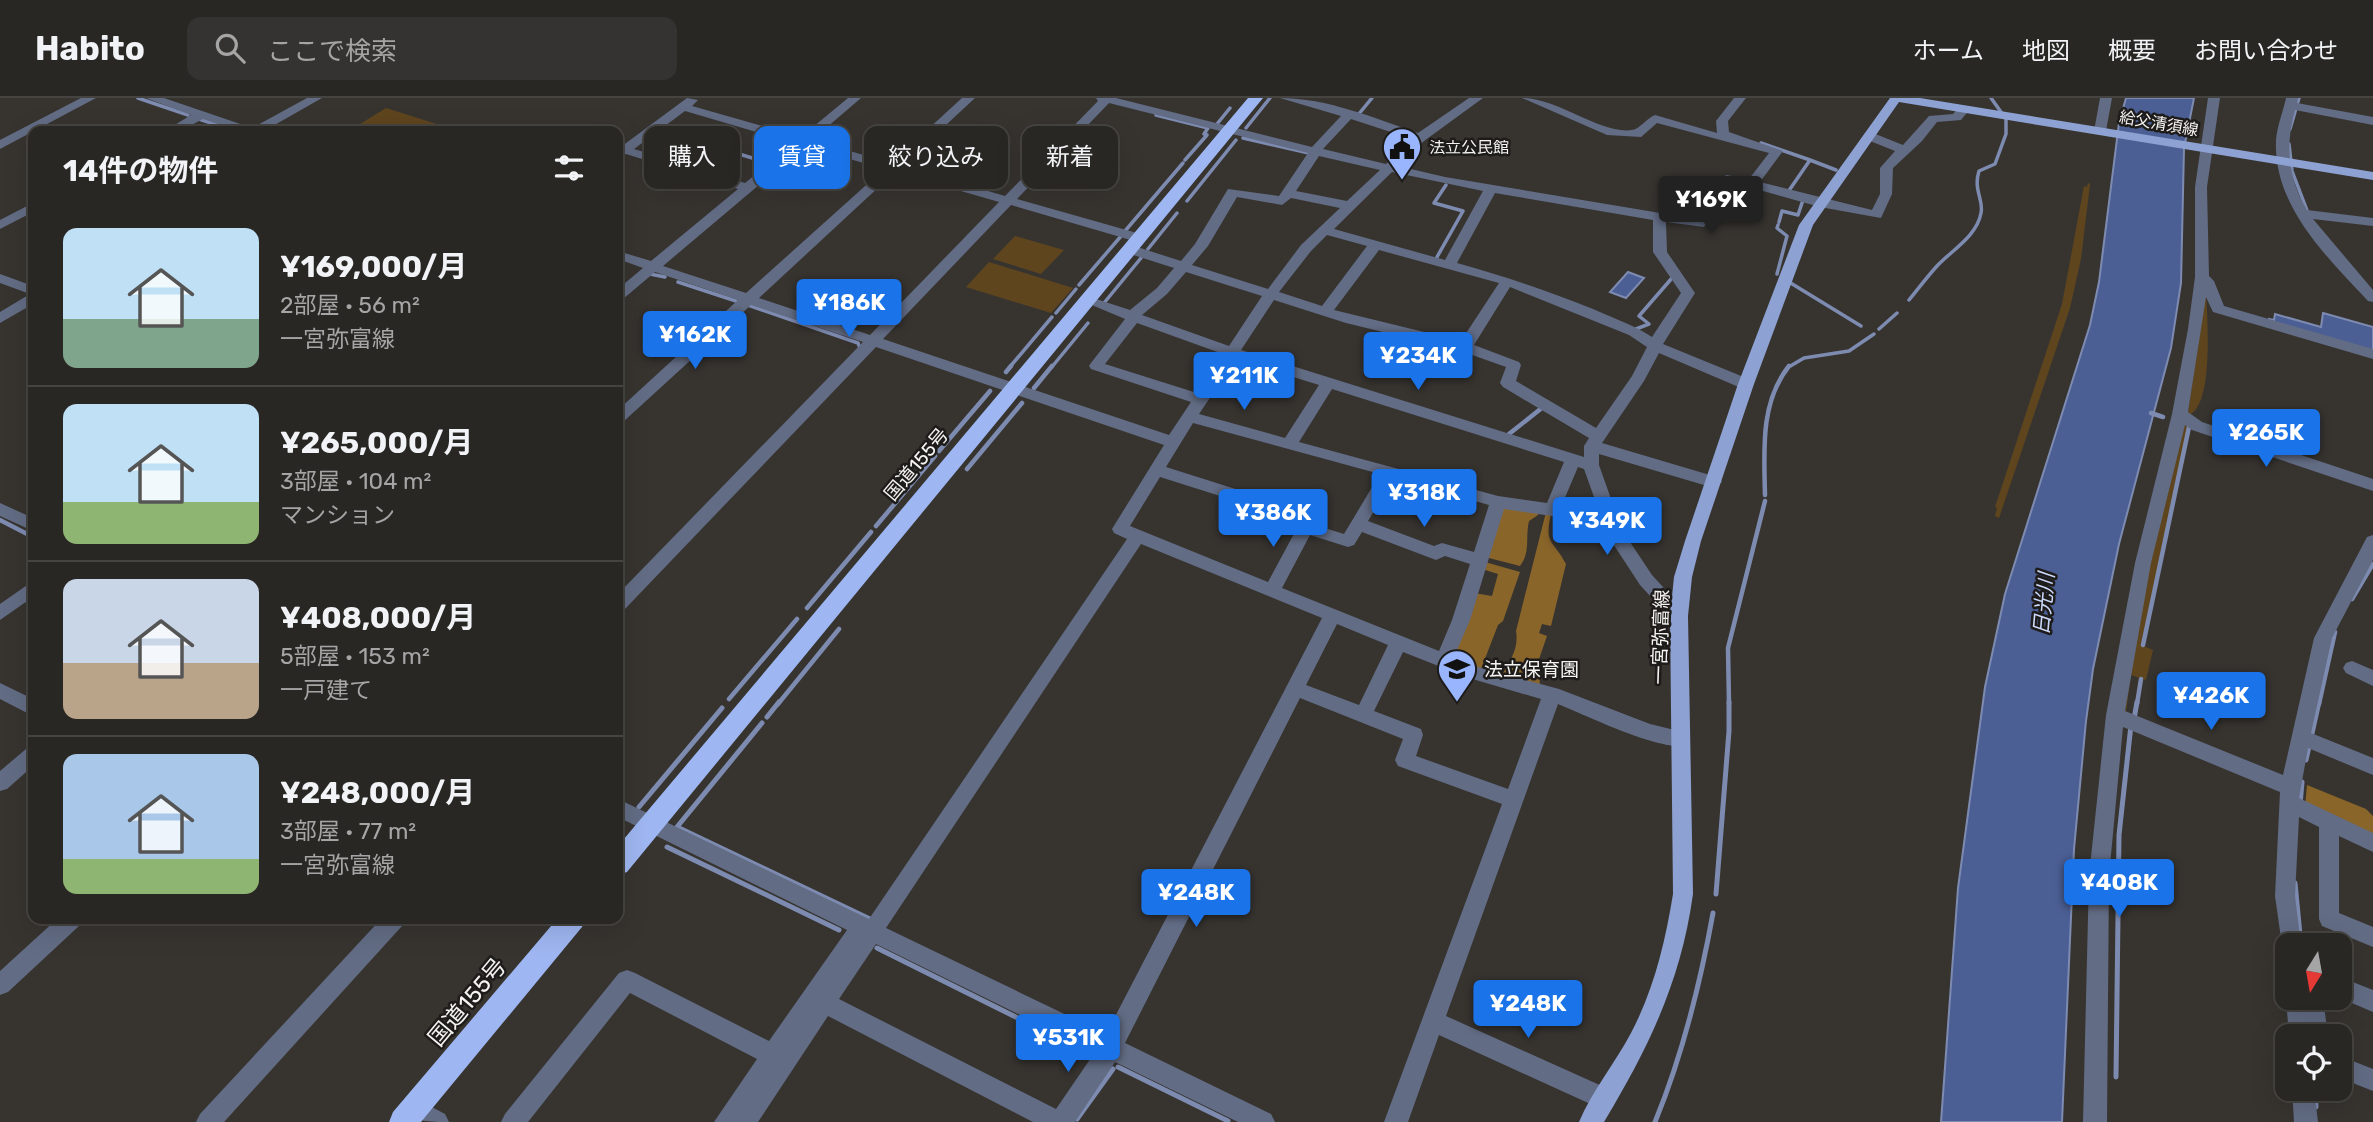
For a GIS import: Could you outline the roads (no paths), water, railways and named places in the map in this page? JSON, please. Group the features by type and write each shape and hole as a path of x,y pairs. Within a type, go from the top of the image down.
{"highway":[{"name":"国道155号","path":"623,858 1256,98"},
{"name":"国道155号","path":"418,1117 569,924"}],"main road":[{"name":"給父清須線","path":"1897,98 2373,176"},
{"name":"一宮弥富線","path":"1591,1122 1657,1006 1681,918 1683,894 1679,616 1683,577 1746,384 1806,225 1897,98"}],"street":[{"path":"36,126 90,98"},
{"path":"152,98 238,126"},
{"path":"263,126 316,98"},
{"path":"623,152 695,98"},
{"path":"821,126 855,98"},
{"path":"938,126 969,98"},
{"path":"623,600 1105,98 1228,131 1389,168 1491,189 1699,224 1731,178 1820,203 1876,215 1886,194 1883,183 1886,168 1916,140 1933,119 1957,117 1964,109"},
{"path":"1286,98 1349,114 1419,138"},
{"path":"1477,98 1419,138 1323,230 1271,293 1173,442 1120,529 1443,661 1475,673 1552,694 1648,732 1680,739"},
{"path":"1536,99 1611,132 1625,135 1637,134 1656,119 1724,139 1722,121 1740,98"},
{"path":"2103,131 2106,98"},
{"path":"2202,98 2204,116 2210,121"},
{"path":"2095,1122 2099,876 2115,715 2143,562 2179,414 2202,277 2201,148 2214,98"},
{"path":"2373,121 2294,105 2282,139 2307,215 2323,244 2373,298"},
{"path":"683,107 754,127"},
{"path":"180,126 201,114"},
{"path":"1202,400 1096,366 1132,318 1162,291 1201,246 1233,192 1282,201 1315,151 1349,114"},
{"path":"0,145 28,130"},
{"path":"1722,134 1777,151 1752,184"},
{"path":"1869,136 1903,150"},
{"path":"623,154 747,188"},
{"path":"623,292 754,182"},
{"path":"623,413 868,189"},
{"path":"969,189 1134,243 1183,266 1326,312 1465,347 1514,365 1508,383 1595,441 1714,482"},
{"path":"1450,265 1491,189"},
{"path":"1287,193 1350,206"},
{"path":"0,225 28,210"},
{"path":"2307,215 2373,222"},
{"path":"1660,218 1657,233 1659,255 1688,293 1639,377 1595,441 1591,465 1614,532 1646,580 1679,616"},
{"path":"1323,230 1507,281 1634,332 1655,346 1746,384"},
{"path":"1326,312 1376,244"},
{"path":"623,257 1173,442"},
{"path":"2202,277 2207,281 2218,309 2373,354"},
{"path":"0,278 28,289"},
{"path":"1465,347 1507,281"},
{"path":"1087,300 1234,353 1591,465"},
{"path":"0,318 28,301"},
{"path":"1289,445 1328,383"},
{"path":"2179,414 2197,426 2373,485"},
{"path":"1190,417 1497,502 1552,510 1573,459"},
{"path":"1156,470 1261,503 1306,528 1348,541 1390,471"},
{"path":"1443,661 1461,620 1497,502"},
{"path":"0,509 28,523"},
{"path":"1359,524 1436,554 1442,549 1480,560"},
{"path":"1272,590 1306,528"},
{"path":"726,1122 867,929 1138,536"},
{"path":"2289,933 2286,896 2295,801 2308,739 2323,638 2340,602 2358,575 2373,541"},
{"path":"0,613 28,592"},
{"path":"825,1003 1059,1122 1111,1048 1333,614"},
{"path":"1363,715 1399,642"},
{"path":"2352,668 2373,679"},
{"path":"1295,688 1414,735 1405,760 1514,800"},
{"path":"0,690 28,705"},
{"path":"1396,1122 1552,694"},
{"path":"2115,715 2295,801 2373,843"},
{"path":"2308,739 2373,767"},
{"path":"0,783 28,759"},
{"path":"623,810 1111,1048 1250,1119"},
{"path":"2329,821 2329,919 2373,937"},
{"path":"0,985 67,924"},
{"path":"208,1122 390,924"},
{"path":"744,1122 825,1003 867,929"},
{"path":"513,1122 627,981 773,1055"},
{"path":"2352,992 2373,1001"},
{"path":"1433,1021 1605,1099"},
{"path":"2352,1072 2373,1080"},
{"path":"2304,1101 2306,1122"}],"water":[{"name":"日光川","path":"2126,98 2194,98 2184,148 2181,283 2171,348 2119,544 2093,669 2086,721 2074,849 2062,1122 1941,1122 1958,888 1985,687 2005,594 2090,325 2099,282 2119,123"},
{"path":"1628,272 1644,278 1626,298 1610,292"},
{"path":"2323,313 2373,327 2373,352 2269,322 2269,319 2274,320 2275,314 2321,327"}],"waterway":[{"path":"138,98 188,115"},
{"path":"1246,128 1270,98"},
{"path":"1358,115 1372,98"},
{"path":"1991,98 2001,112"},
{"path":"2290,129 2299,98"},
{"path":"1217,124 1230,108"},
{"path":"1156,115 1208,128 1204,134 1207,135 1185,160"},
{"path":"1909,300 1937,266 1975,229 1982,208 1977,178 1979,171 1995,164 2006,134 2006,118"},
{"path":"199,119 220,126"},
{"path":"1243,138 1309,153"},
{"path":"1187,201 1236,140"},
{"path":"1761,143 1810,160"},
{"path":"2289,144 2292,171 2308,213"},
{"path":"740,154 754,158"},
{"path":"1788,192 1810,160"},
{"path":"1810,160 1836,170"},
{"path":"1125,231 1183,163"},
{"path":"1437,257 1463,211 1434,203 1446,185"},
{"path":"1779,222 1782,211 1798,215 1803,200 1800,199"},
{"path":"1148,249 1177,213"},
{"path":"1777,274 1787,236 1777,228 1778,225"},
{"path":"1079,285 1122,235"},
{"path":"1104,303 1141,258"},
{"path":"650,274 665,277"},
{"path":"1636,329 1649,324 1639,316 1672,278"},
{"path":"678,282 736,301"},
{"path":"1789,282 1861,326"},
{"path":"1056,313 1076,289"},
{"path":"748,305 858,343 860,348"},
{"path":"1879,329 1897,313"},
{"path":"1009,368 1052,317"},
{"path":"1051,368 1088,323"},
{"path":"1788,367 1804,358 1849,351 1874,334"},
{"path":"1006,372 1011,366"},
{"path":"1034,388 1052,366"},
{"path":"1765,495 1768,411 1773,395 1788,367"},
{"path":"939,451 990,391"},
{"path":"967,469 1022,403"},
{"path":"1509,434 1543,407"},
{"path":"2151,413 2163,417"},
{"path":"2143,645 2189,427"},
{"path":"876,526 935,456"},
{"path":"1729,704 1728,648 1765,501"},
{"path":"0,520 28,534"},
{"path":"807,608 871,532"},
{"path":"2352,599 2373,564"},
{"path":"729,699 797,619"},
{"path":"778,704 839,629"},
{"path":"2319,704 2335,632"},
{"path":"2137,704 2141,679"},
{"path":"767,717 779,702"},
{"path":"2134,719 2137,702"},
{"path":"2306,760 2319,702"},
{"path":"1716,894 1729,704"},
{"path":"639,807 722,708"},
{"path":"762,723 677,827 872,920"},
{"path":"2116,1077 2119,835 2131,725"},
{"path":"2300,805 2302,782"},
{"path":"667,847 839,930"},
{"path":"2295,883 2300,933"},
{"path":"1655,1122 1690,1019 1713,913"},
{"path":"877,948 1088,1053"},
{"path":"1118,1067 1228,1121"},
{"path":"1077,1119 1113,1069"},
{"path":"2316,1101 2316,1107"}],"place":[{"name":"法立公民館","path":"1402,181"},
{"name":"法立保育園","path":"1457,703"}]}
